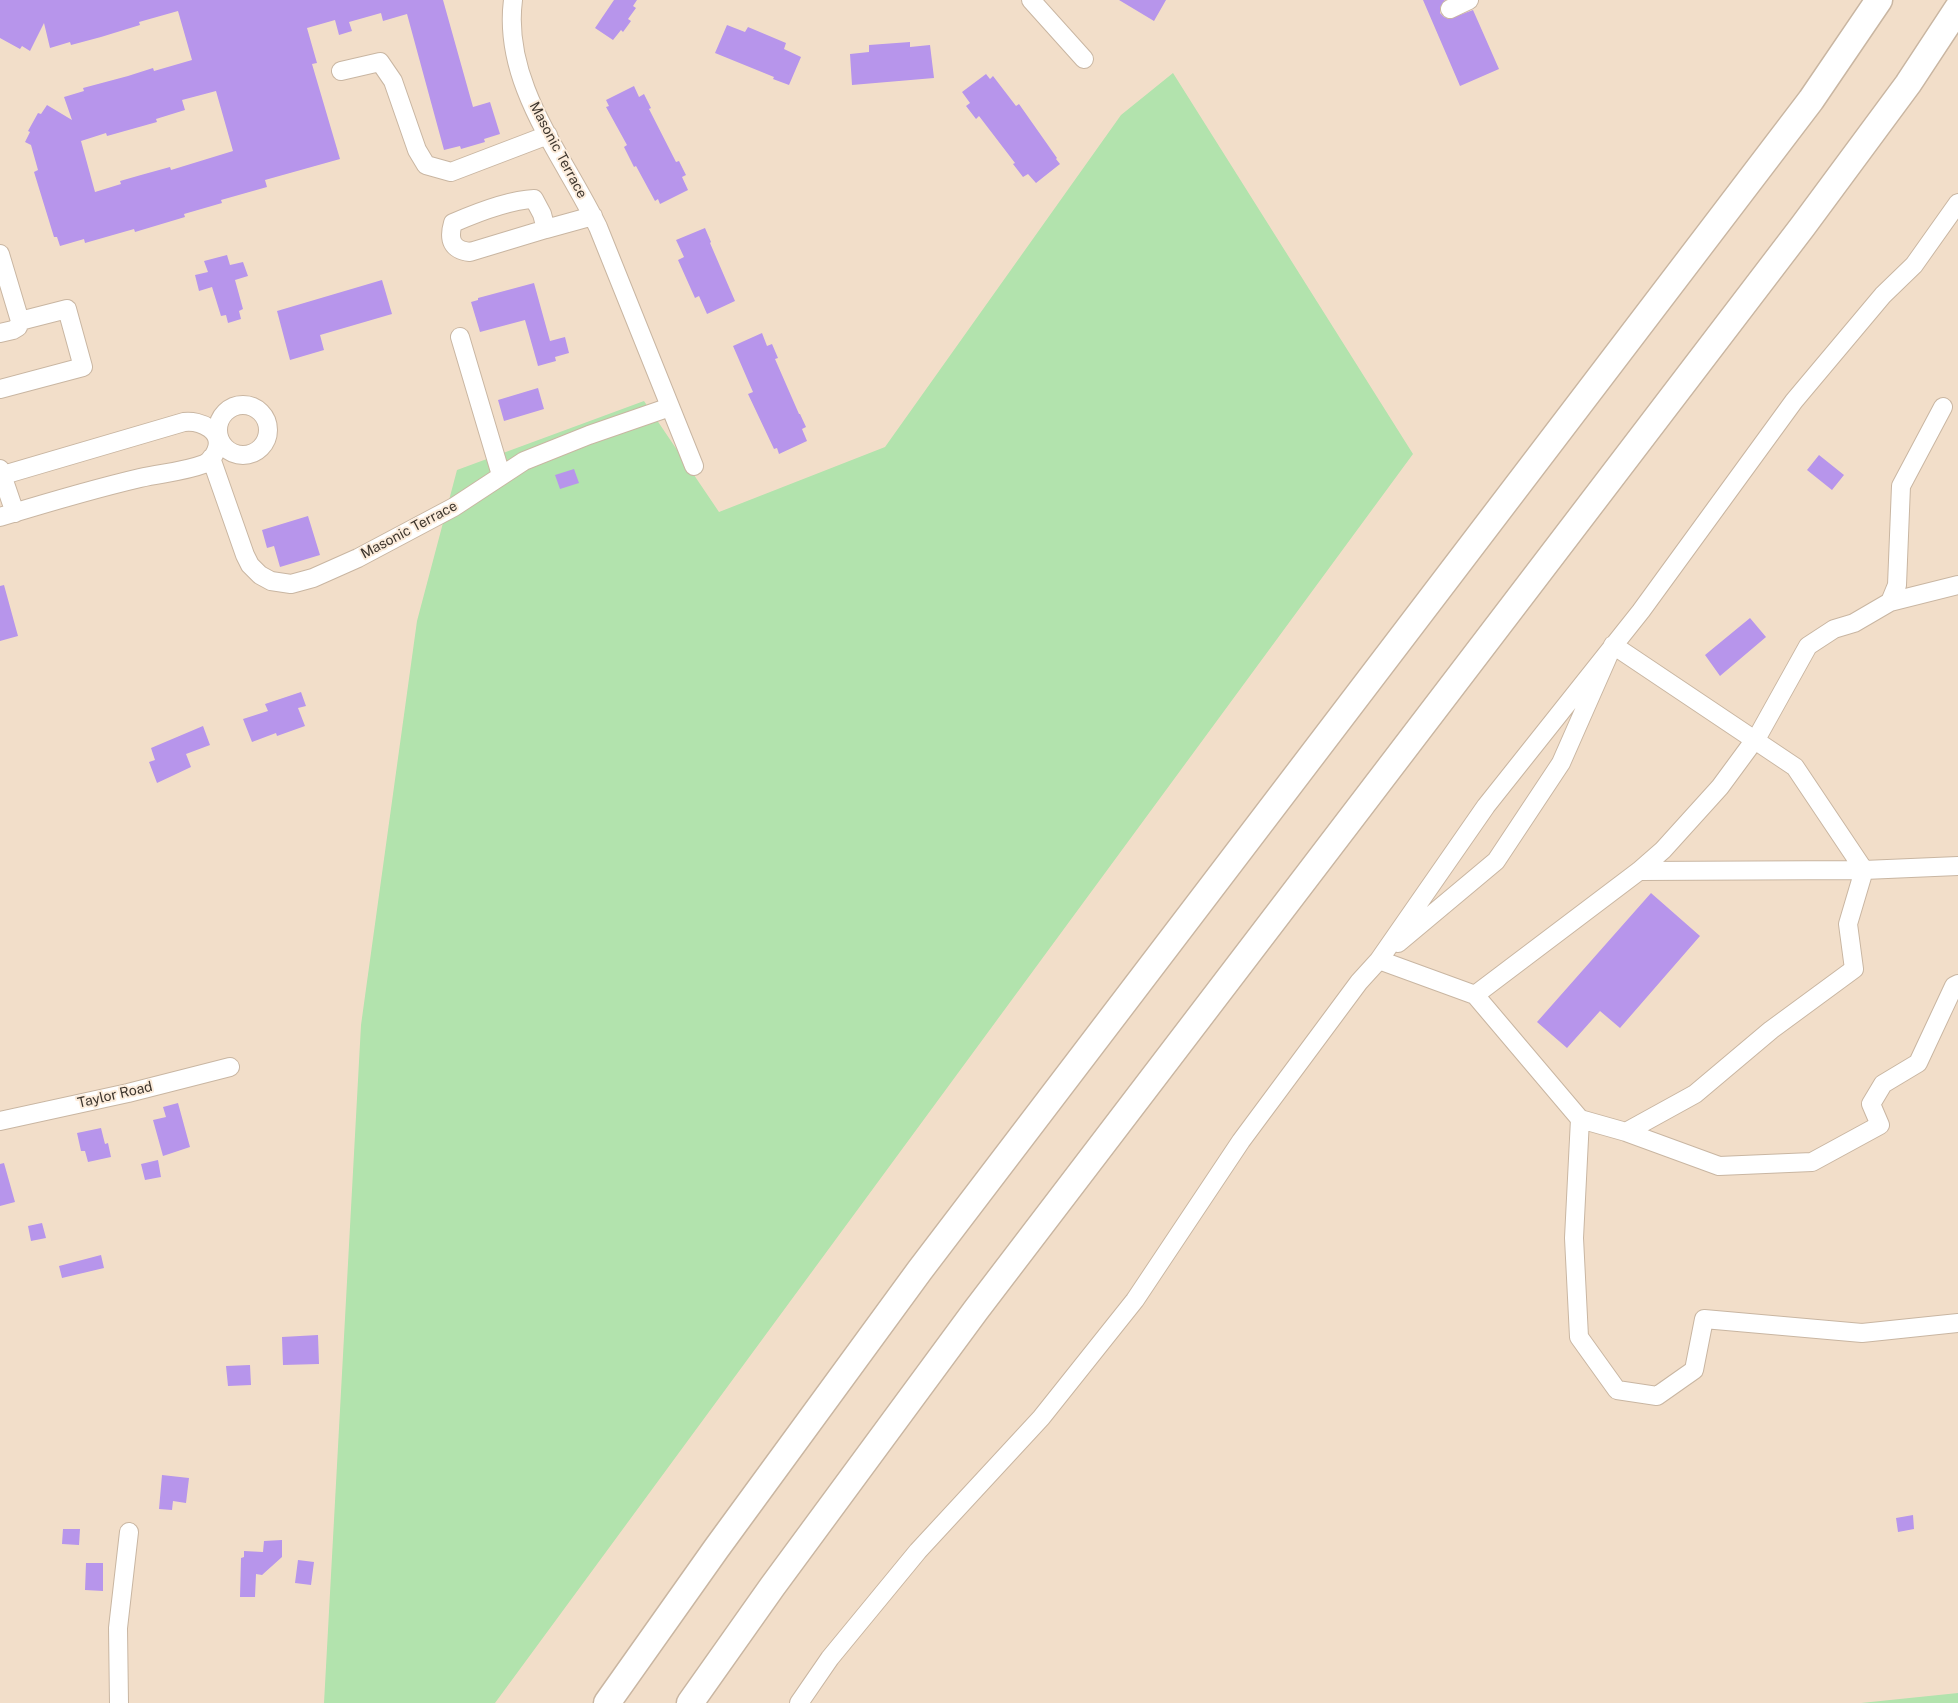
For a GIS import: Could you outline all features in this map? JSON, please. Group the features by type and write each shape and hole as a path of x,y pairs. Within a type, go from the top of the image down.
{"highway":[{"path":"607,1703 716,1549 920,1270 1811,100 1879,0"},
{"path":"690,1703 772,1587 976,1310 1803,226 1908,84 1958,8"}],"street":[{"path":"1032,0 1084,59"},
{"path":"1450,9 1469,0"},
{"name":"Masonic Terrace","path":"508,2 517,60 532,102 593,216 694,466"},
{"path":"340,71 380,62 393,81 417,150 426,165 451,172 548,135"},
{"path":"546,228 534,199 524,199 454,223 450,233 453,245 462,251 470,252 546,228 593,216"},
{"path":"799,1703 830,1658 918,1551 1042,1418 1135,1300 1241,1141 1359,982 1379,960 1486,806 1647,602 1794,401 1883,295 1914,265 1958,203"},
{"path":"0,254 20,321 13,330 0,333"},
{"path":"0,389 83,367 67,309 20,321"},
{"path":"460,337 501,475"},
{"name":"Masonic Terrace","path":"211,458 250,565 260,575 271,581 291,584 313,578 358,558 454,507 524,461 589,435 670,407"},
{"path":"1890,602 1897,585 1901,486 1944,407"},
{"path":"192,421 212,429 218,438 218,446 211,458 206,463 191,468 141,477 7,515 1,474 184,422 192,421"},
{"path":"1475,995 1640,871 1663,850 1720,787 1754,740 1808,646 1834,629 1854,623 1890,602 1958,585"},
{"path":"1613,645 1795,767 1864,870"},
{"path":"1379,960 1496,861 1561,763 1613,645"},
{"path":"1640,871 1864,870 1958,866"},
{"path":"1626,1132 1695,1094 1771,1030 1854,969 1848,924 1864,870"},
{"path":"1379,960 1475,995 1580,1119 1626,1132 1719,1166 1812,1162 1880,1125 1871,1104 1883,1084 1918,1063 1954,986 1958,984"},
{"name":"Taylor Road","path":"0,1121 128,1093 230,1067"},
{"path":"1580,1119 1574,1238 1579,1336 1617,1390 1657,1396 1694,1370 1704,1319 1862,1333 1958,1323"},
{"path":"120,1703 118,1628 129,1532"}],"green space":[{"path":"1173,73 1413,454 495,1703 324,1703 361,1025 417,621 457,470 644,401 719,512 885,447 1121,115"},
{"path":"1958,1693 1958,1703 1861,1703"}],"building":[{"path":"0,0 443,0 473,107 490,102 500,134 484,139 485,142 461,149 460,146 444,150 407,14 383,21 381,13 349,22 352,31 339,35 335,20 307,28 317,63 312,64 340,159 265,180 267,187 221,200 222,203 184,214 185,217 135,232 134,229 85,243 84,239 60,246 57,237 54,237 34,172 38,170 31,145 25,142 30,132 28,131 38,113 41,114 47,105 72,120 64,97 84,91 83,88 153,68 154,71 192,60 178,11 139,22 140,25 71,45 70,42 50,48 44,23 30,51 22,46 20,49 0,38","holes":["216,91 233,151 171,170 170,167 120,181 121,184 95,192 81,141 106,133 107,136 157,122 156,119 185,110 182,100"]},
{"path":"614,0 637,0 633,6 636,8 628,19 631,21 623,32 621,30 613,40 595,28"},
{"path":"1119,0 1166,0 1154,21"},
{"path":"1423,0 1445,0 1440,8 1440,13 1449,19 1473,10 1499,69 1460,86"},
{"path":"727,25 745,32 748,27 786,43 784,49 801,57 789,85 715,53"},
{"path":"910,42 910,47 930,45 934,78 852,85 850,54 869,52 869,45"},
{"path":"986,74 990,79 993,76 1016,106 1019,104 1060,164 1036,183 1028,174 1023,177 1013,164 1015,163 979,116 976,119 966,106 970,103 962,92"},
{"path":"634,86 639,97 644,94 651,108 649,109 676,162 679,161 686,175 682,177 688,190 660,204 658,199 655,201 636,166 634,167 624,147 627,145 606,107 609,106 606,100"},
{"path":"705,228 735,301 707,314 699,296 695,298 678,260 684,257 676,240"},
{"path":"227,255 230,265 243,262 248,276 235,280 243,309 239,311 241,319 228,323 226,315 221,316 212,287 199,291 195,275 208,272 204,261"},
{"path":"382,280 392,314 320,335 324,350 290,360 277,311"},
{"path":"534,283 550,341 565,337 569,353 555,357 556,361 538,366 525,320 480,332 471,302 478,300 478,298"},
{"path":"762,333 767,346 772,344 778,358 775,359 806,427 802,429 807,441 779,454 777,448 774,449 748,394 753,392 733,346"},
{"path":"538,388 544,409 504,421 498,400"},
{"path":"1819,455 1844,475 1832,490 1807,470"},
{"path":"574,469 579,483 560,489 555,475"},
{"path":"308,516 320,555 280,567 274,546 267,548 262,530"},
{"path":"4,585 18,636 0,641 0,586"},
{"path":"1750,618 1766,637 1720,676 1705,655"},
{"path":"301,692 306,706 298,708 305,726 277,736 276,733 252,742 243,719 268,711 265,704"},
{"path":"203,726 210,745 186,754 191,767 157,783 149,762 155,760 151,748"},
{"path":"1651,893 1700,936 1620,1028 1600,1011 1567,1048 1537,1022"},
{"path":"178,1103 190,1147 163,1156 153,1120 166,1117 163,1107"},
{"path":"101,1128 105,1144 108,1143 111,1157 88,1162 85,1151 81,1151 77,1133"},
{"path":"158,1160 161,1177 145,1180 141,1164"},
{"path":"4,1163 15,1202 0,1206 0,1164"},
{"path":"42,1223 46,1238 31,1241 28,1226"},
{"path":"101,1255 104,1268 62,1278 59,1266"},
{"path":"318,1335 319,1364 283,1365 282,1337"},
{"path":"250,1365 251,1385 228,1386 226,1366"},
{"path":"162,1475 189,1478 186,1503 173,1501 172,1510 159,1509"},
{"path":"1913,1515 1914,1529 1898,1532 1896,1518"},
{"path":"63,1529 80,1529 79,1545 62,1544"},
{"path":"282,1540 282,1557 262,1575 256,1574 255,1597 240,1597 241,1558 244,1557 244,1551 263,1552 264,1541"},
{"path":"298,1560 314,1562 311,1585 295,1583"},
{"path":"86,1563 103,1563 103,1591 85,1590"}]}
